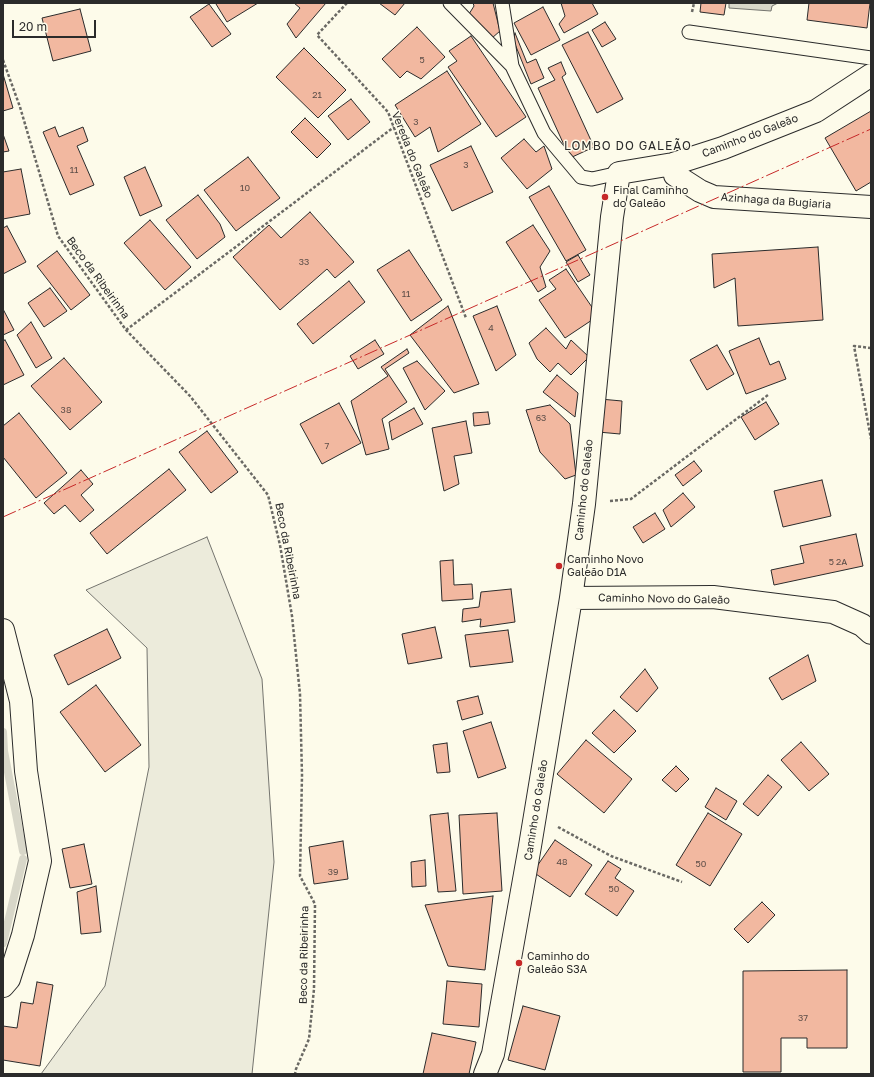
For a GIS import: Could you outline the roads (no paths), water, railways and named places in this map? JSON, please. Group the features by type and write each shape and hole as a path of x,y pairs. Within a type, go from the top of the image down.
{"street":[{"name":"Caminho do Galeão","path":"485,1074 493,1054 571,598 584,504 612,217 618,173 673,164 723,148 816,111 871,75"},
{"name":"Azinhaga da Bugiaria","path":"673,164 675,175 700,191 714,197 871,207"},
{"name":"Caminho Novo do Galeão","path":"571,598 713,598 833,612 862,625 871,633"},
{"path":"3,630 21,701 26,771 40,861 23,935 9,978 3,986"}],"lane":[{"path":"450,3 512,66"},
{"path":"502,3 512,66 544,134 581,177 592,179 618,173"},
{"path":"688,32 871,58"}],"waterway":[{"path":"3,732 4,751 23,851"},
{"path":"3,943 23,859"}],"place":[{"name":"Final Caminho do Galeão","path":"605,197"},
{"name":"Caminho Novo Galeão D1A","path":"559,566"},
{"name":"Caminho do Galeão S3A","path":"519,963"}],"district":[{"name":"LOMBO DO GALEÃO","path":"628,146"}]}
